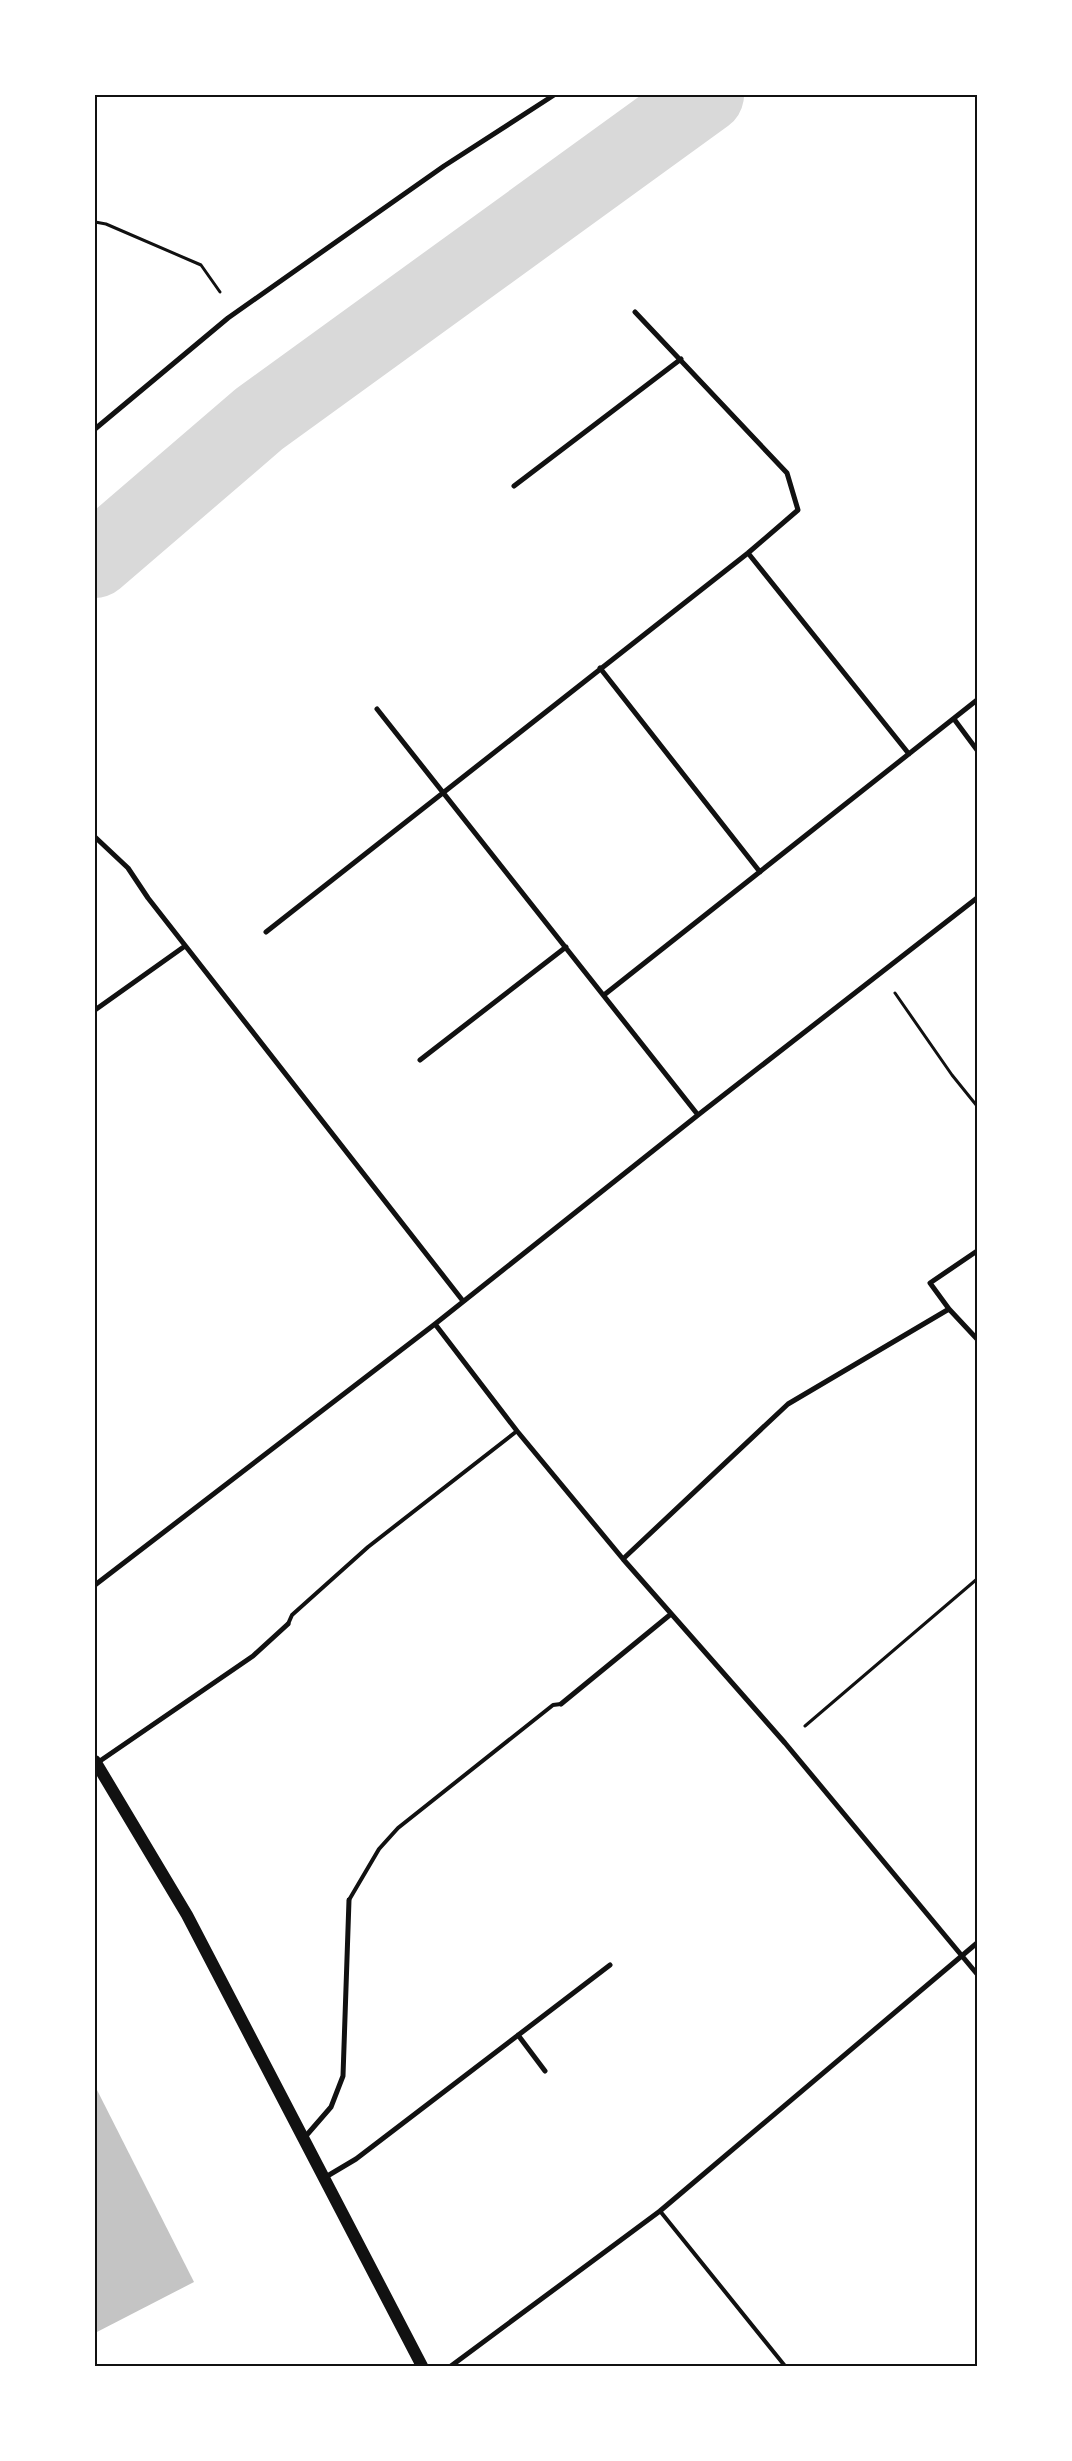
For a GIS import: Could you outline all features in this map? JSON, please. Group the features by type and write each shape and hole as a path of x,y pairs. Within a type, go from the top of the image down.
{"main road":[{"path":"96,1762 187,1915 422,2366"}],"street":[{"path":"95,429 235,313 444,166 554,95"},
{"path":"266,932 748,553 798,510 787,473 635,312"},
{"path":"514,486 681,359"},
{"path":"748,553 909,754"},
{"path":"600,668 760,872"},
{"path":"604,995 977,700"},
{"path":"377,709 698,1114"},
{"path":"954,719 977,750"},
{"path":"95,837 128,868 148,898 185,946 464,1301"},
{"path":"95,1585 435,1324 698,1114 977,898"},
{"path":"95,1010 185,946"},
{"path":"420,1060 566,947"},
{"path":"977,1251 930,1283 949,1309 977,1339"},
{"path":"623,1559 788,1404 949,1309"},
{"path":"435,1324 517,1431 623,1559 785,1743 977,1974"},
{"path":"561,1704 671,1614"},
{"path":"96,1762 252,1656 288,1624"},
{"path":"303,2140 331,2107 343,2076 349,1900"},
{"path":"450,2366 660,2211 960,1955 977,1943"},
{"path":"323,2178 356,2159 610,1965"},
{"path":"518,2035 545,2071"}],"lane":[{"path":"288,1624 292,1616 368,1547 517,1431"},
{"path":"349,1900 379,1849 398,1828 553,1705 561,1704"},
{"path":"660,2211 785,2366"}],"path":[{"path":"95,222 106,224 201,265 235,313"},
{"path":"881,973 952,1075 977,1106"},
{"path":"785,1743 977,1579"}],"building":[{"path":"95,2086 194,2282 95,2333"}],"waterway":[{"path":"95,560 259,419 706,95"}]}
